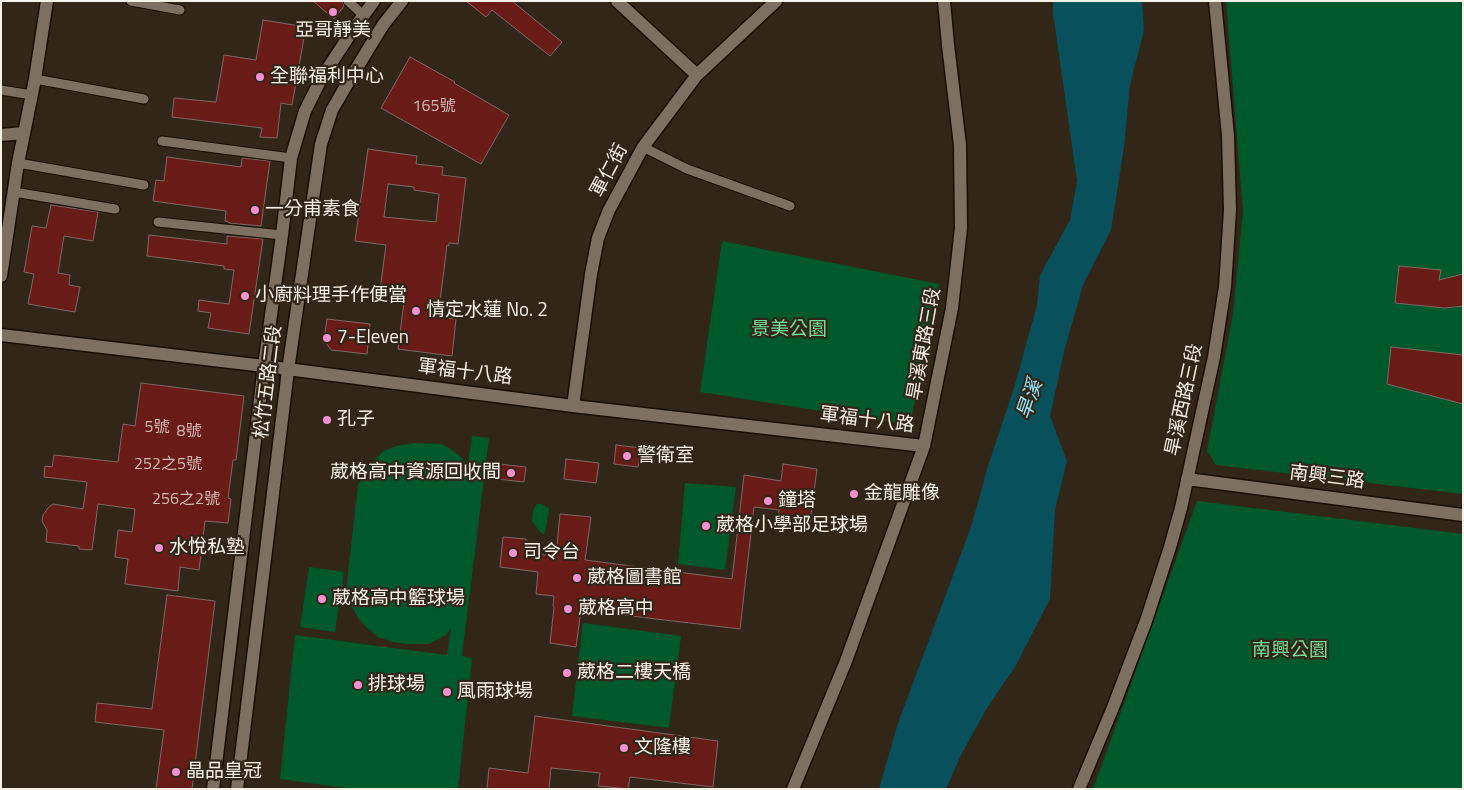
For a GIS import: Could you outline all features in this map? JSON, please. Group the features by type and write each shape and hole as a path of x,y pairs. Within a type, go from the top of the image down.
{"street":[{"path":"1,276 18,163 35,79 47,1"},
{"name":"松竹五路二段","path":"213,789 291,158 305,111 322,77 374,1"},
{"name":"松竹五路二段","path":"238,789 288,370 321,144 332,110 383,25 402,1"},
{"path":"617,1 697,74"},
{"name":"軍仁街","path":"573,406 598,238 609,210 643,148 697,74 776,1"},
{"name":"旱溪東路三段","path":"793,789 846,661 924,446 952,308 961,228 960,145 944,1"},
{"name":"旱溪西路三段","path":"1079,789 1146,621 1170,547 1214,357 1225,287 1230,210 1228,136 1214,1"},
{"path":"1,135 24,134"},
{"name":"軍福十八路","path":"1,335 264,366 573,406 924,446"},
{"name":"南興三路","path":"1187,479 1463,514"}],"lane":[{"path":"132,1 180,10"},
{"path":"348,1 363,15"},
{"path":"35,79 144,99"},
{"path":"1,90 32,95"},
{"path":"162,141 291,158"},
{"path":"643,148 687,169 790,206"},
{"path":"18,163 144,185"},
{"path":"14,192 115,209"},
{"path":"158,222 282,236"}],"green space":[{"path":"1226,1 1463,1 1463,494 1216,465 1207,451 1233,314 1243,211"},
{"name":"景美公園","path":"722,241 939,284 910,425 700,392"},
{"path":"472,436 489,438 462,656 472,658 458,789 352,789 280,779 295,635 447,655 451,628 446,635 429,644 407,644 378,637 358,618 346,590 358,485 369,466 383,451 396,446 414,443 442,444 454,451 468,464"},
{"name":"葳格小學部足球場","path":"685,483 736,487 725,570 678,564"},
{"name":"南興公園","path":"1197,501 1463,534 1463,789 1093,789"},
{"path":"537,504 549,508 544,534 541,533 532,521 533,510"},
{"name":"葳格高中籃球場","path":"309,567 344,572 335,632 300,627"},
{"path":"583,623 681,636 669,728 572,716"}],"water":[{"name":"旱溪","path":"1053,1 1142,1 1144,30 1130,85 1124,147 1111,230 1083,285 1064,352 1050,416 1067,461 1055,510 1050,599 1015,667 987,708 962,753 946,789 879,789 898,723 971,527 988,466 1014,388 1037,305 1040,275 1070,220 1077,181 1053,13"}],"building":[{"name":"亞哥靜美","path":"313,1 342,1 344,6 334,19"},
{"path":"466,1 512,1 562,42 550,56 492,10 486,17"},
{"path":"263,20 306,27 292,105 281,103 277,138 260,137 262,128 172,117 174,98 216,102 224,55 256,60"},
{"path":"410,57 509,115 481,164 381,108"},
{"path":"368,149 417,156 416,164 443,167 442,175 466,178 458,244 449,243 449,246 447,245 438,317 456,319 452,356 398,349 405,294 380,290 386,245 355,241","holes":["388,184 414,187 414,190 439,194 436,222 384,217"]},
{"path":"167,157 241,167 242,158 270,161 261,226 229,223 225,221 226,211 153,201 156,180 164,181"},
{"path":"51,205 98,212 93,241 64,236 58,273 70,275 69,285 80,287 75,312 28,304 34,274 24,272 32,226 46,228"},
{"path":"149,235 227,244 227,236 263,239 249,334 208,328 211,313 198,311 199,300 229,304 234,270 224,269 224,266 147,256"},
{"path":"1399,266 1441,270 1439,280 1463,274 1463,306 1445,308 1395,303"},
{"path":"327,319 370,324 367,354 331,350 324,340"},
{"path":"1391,347 1463,355 1463,404 1387,384"},
{"path":"141,383 244,396 236,460 233,460 228,498 231,499 228,523 205,521 199,570 180,567 178,591 125,584 128,559 115,557 118,530 132,532 135,509 98,504 92,550 79,549 79,546 46,542 47,530 42,521 43,515 53,504 83,509 87,482 44,477 45,466 52,467 54,455 118,462 123,424 135,426"},
{"name":"警衛室","path":"616,445 641,448 638,467 614,464"},
{"path":"566,459 599,463 596,483 564,479"},
{"name":"葳格高中資源回收間","path":"499,464 526,467 524,482 497,479"},
{"path":"783,464 817,469 810,523 778,519 779,510 754,507 740,629 581,610 576,647 550,643 554,596 536,594 538,572 500,567 503,537 526,539 524,553 556,556 560,514 591,517 585,560 732,579 744,475 781,481"},
{"path":"167,595 215,601 192,789 156,789 164,730 95,722 97,703 152,709"},
{"name":"文隆樓","path":"535,716 718,741 713,787 630,777 628,789 598,786 600,773 551,768 549,789 487,789 489,768 528,773"}],"place":[{"name":"亞哥靜美","path":"333,12"},
{"name":"全聯福利中心","path":"260,77"},
{"name":"一分甫素食","path":"255,210"},
{"name":"小廚料理手作便當","path":"245,296"},
{"name":"情定水蓮 No. 2","path":"416,311"},
{"name":"7-Eleven","path":"327,338"},
{"name":"孔子","path":"327,420"},
{"name":"警衛室","path":"627,456"},
{"name":"葳格高中資源回收間","path":"511,473"},
{"name":"金龍雕像","path":"854,494"},
{"name":"鐘塔","path":"768,501"},
{"name":"葳格小學部足球場","path":"706,526"},
{"name":"水悅私塾","path":"159,548"},
{"name":"司令台","path":"513,553"},
{"name":"葳格圖書館","path":"577,578"},
{"name":"葳格高中籃球場","path":"322,599"},
{"name":"葳格高中","path":"568,609"},
{"name":"葳格二樓天橋","path":"567,673"},
{"name":"排球場","path":"358,685"},
{"name":"風雨球場","path":"447,692"},
{"name":"文隆樓","path":"624,748"},
{"name":"晶品皇冠","path":"176,772"}]}
